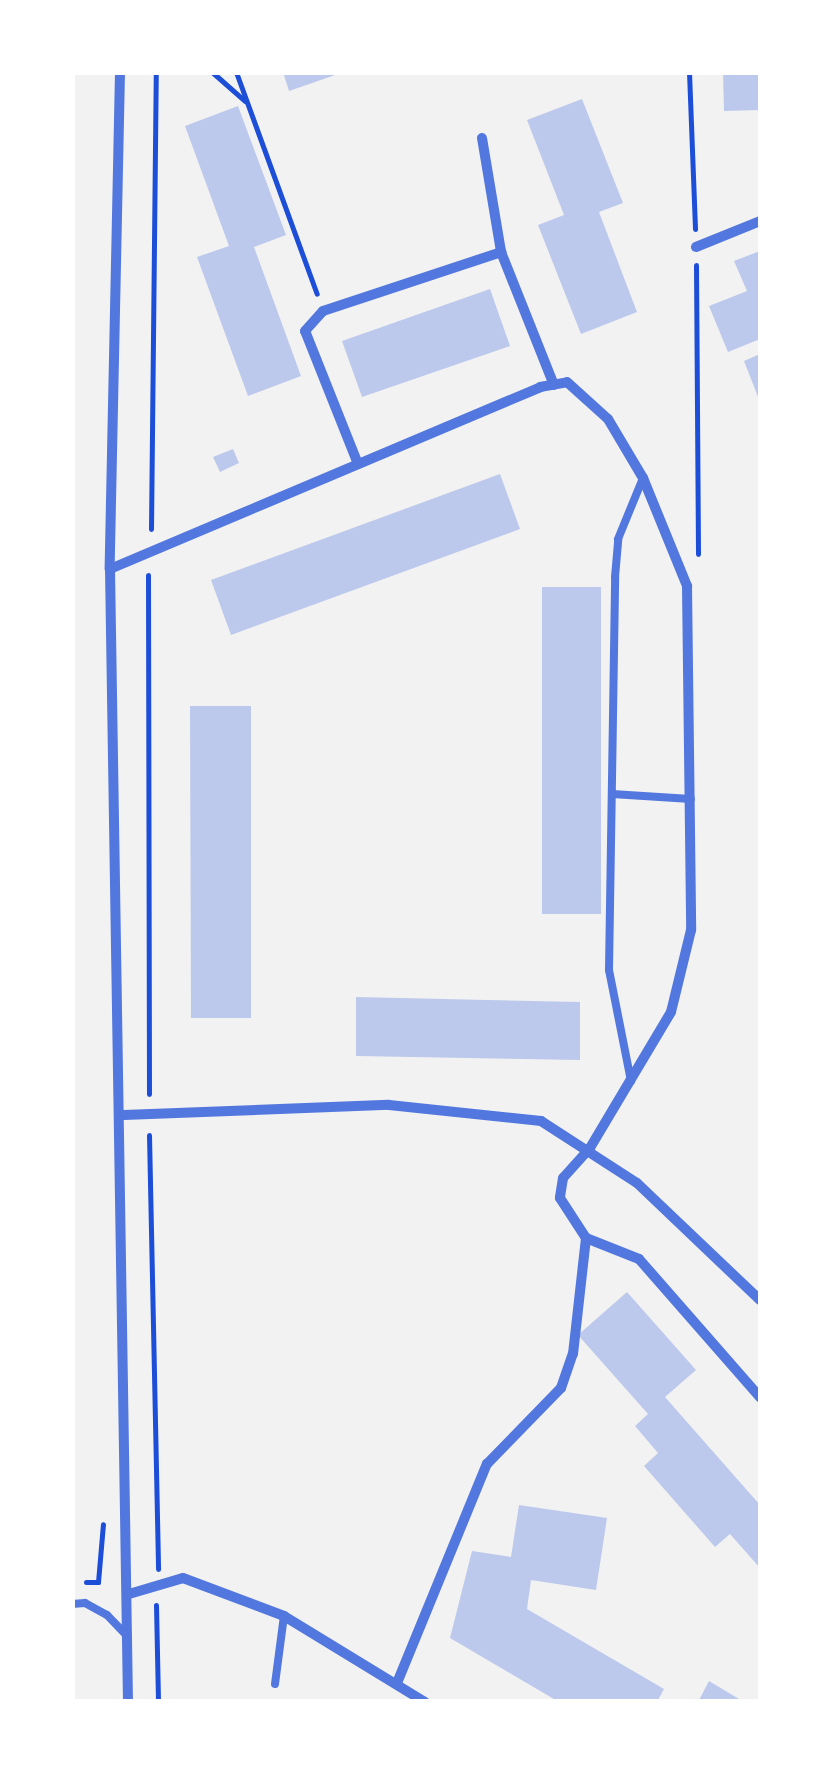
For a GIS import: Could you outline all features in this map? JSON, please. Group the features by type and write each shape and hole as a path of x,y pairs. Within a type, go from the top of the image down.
{"street":[{"path":"120,72 110,569 124,1115 128,1702"},
{"path":"482,138 501,252 554,385"},
{"path":"696,248 760,220"},
{"path":"358,464 305,331 323,311 501,252"},
{"path":"110,569 554,385 567,382 587,396 643,478 687,586 691,930 671,1012 590,1148 563,1178 560,1198 586,1238 639,1259 760,1397"},
{"path":"124,1115 389,1104 456,1108 541,1122 590,1148 760,1300"},
{"path":"397,1683 487,1464 561,1388 573,1354 586,1238"},
{"path":"128,1594 183,1578 284,1616 426,1702"}],"lane":[{"path":"632,1083 610,970 612,794 618,540 643,478"},
{"path":"612,794 690,799"},
{"path":"72,1604 85,1603 107,1616 127,1636"},
{"path":"275,1684 284,1616"}],"path":[{"path":"156,72 151,552 144,603 158,1702"},
{"path":"212,72 247,103"},
{"path":"236,72 323,311"},
{"path":"689,72 696,248 698,556"}],"building":[{"path":"283,72 341,72 341,73 289,91"},
{"path":"723,72 760,72 760,110 724,111"},
{"path":"582,99 623,203 599,212 637,312 581,334 538,225 564,215 527,120"},
{"path":"238,106 286,235 254,247 301,376 248,396 197,257 229,246 185,126"},
{"path":"760,251 760,339 728,352 709,306 747,291 734,261"},
{"path":"490,289 510,346 362,397 342,341"},
{"path":"760,354 760,402 744,361"},
{"path":"233,449 239,463 220,472 213,457"},
{"path":"500,474 520,529 231,635 211,580"},
{"path":"542,587 601,587 601,914 542,914"},
{"path":"190,706 251,706 251,1018 191,1018"},
{"path":"356,997 580,1002 580,1060 356,1056"},
{"path":"627,1292 696,1370 665,1397 760,1505 760,1568 730,1534 715,1547 644,1466 658,1453 635,1426 648,1414 578,1335"},
{"path":"519,1505 607,1518 596,1590 531,1580 527,1609 664,1689 657,1702 559,1702 450,1638 472,1551 511,1557"},
{"path":"709,1681 744,1702 698,1702"}]}
